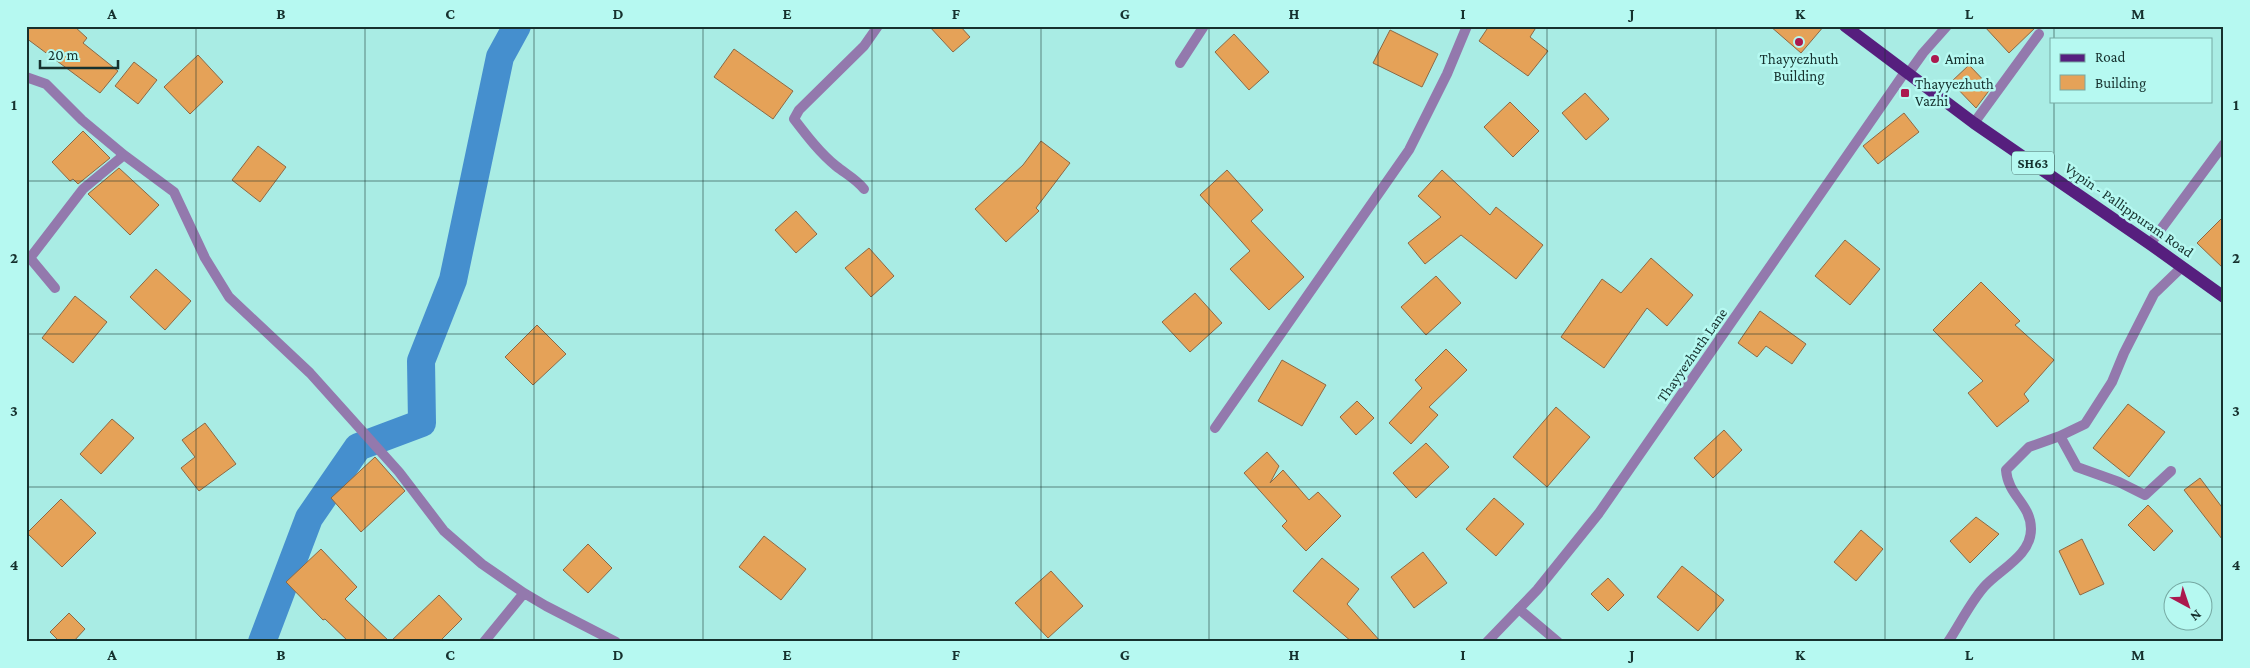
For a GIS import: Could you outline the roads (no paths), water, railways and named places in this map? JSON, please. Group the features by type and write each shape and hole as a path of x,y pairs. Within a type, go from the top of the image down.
{"main road":[{"name":"Vypin - Pallippuram Road","path":"1844,26 1974,123 2182,266 2224,298"}],"street":[{"path":"864,189 856,179 837,167 817,148 794,119 799,110 864,46 878,26"},
{"path":"1180,63 1204,26"},
{"path":"1215,428 1409,150 1447,74 1467,26"},
{"name":"Thayyezhuth Lane","path":"1487,642 1537,590 1599,513 1907,73 1947,26"},
{"path":"1974,123 2039,34"},
{"path":"26,77 46,84 82,120 124,155 174,192 205,258 229,297 310,373 399,472 444,531 482,564 524,593 616,642"},
{"path":"2150,244 2224,144"},
{"path":"55,288 30,258 83,189 124,155"},
{"path":"1948,642 1984,587 2015,560 2026,547 2031,530 2029,515 2007,482 2006,470 2029,447 2060,436 2085,424 2112,382 2124,353 2154,294 2182,266"},
{"path":"2060,436 2077,467 2119,482 2144,495 2171,471"},
{"path":"484,642 524,593"},
{"path":"1519,609 1558,642"}],"waterway":[{"path":"262,642 309,518 358,447 422,423 421,361 453,280 500,57 517,26"}],"place":[{"name":"Thayyezhuth Building","path":"1799,42"},
{"name":"Amina","path":"1935,59"},
{"name":"Thayyezhuth Vazhi","path":"1905,93"}]}
